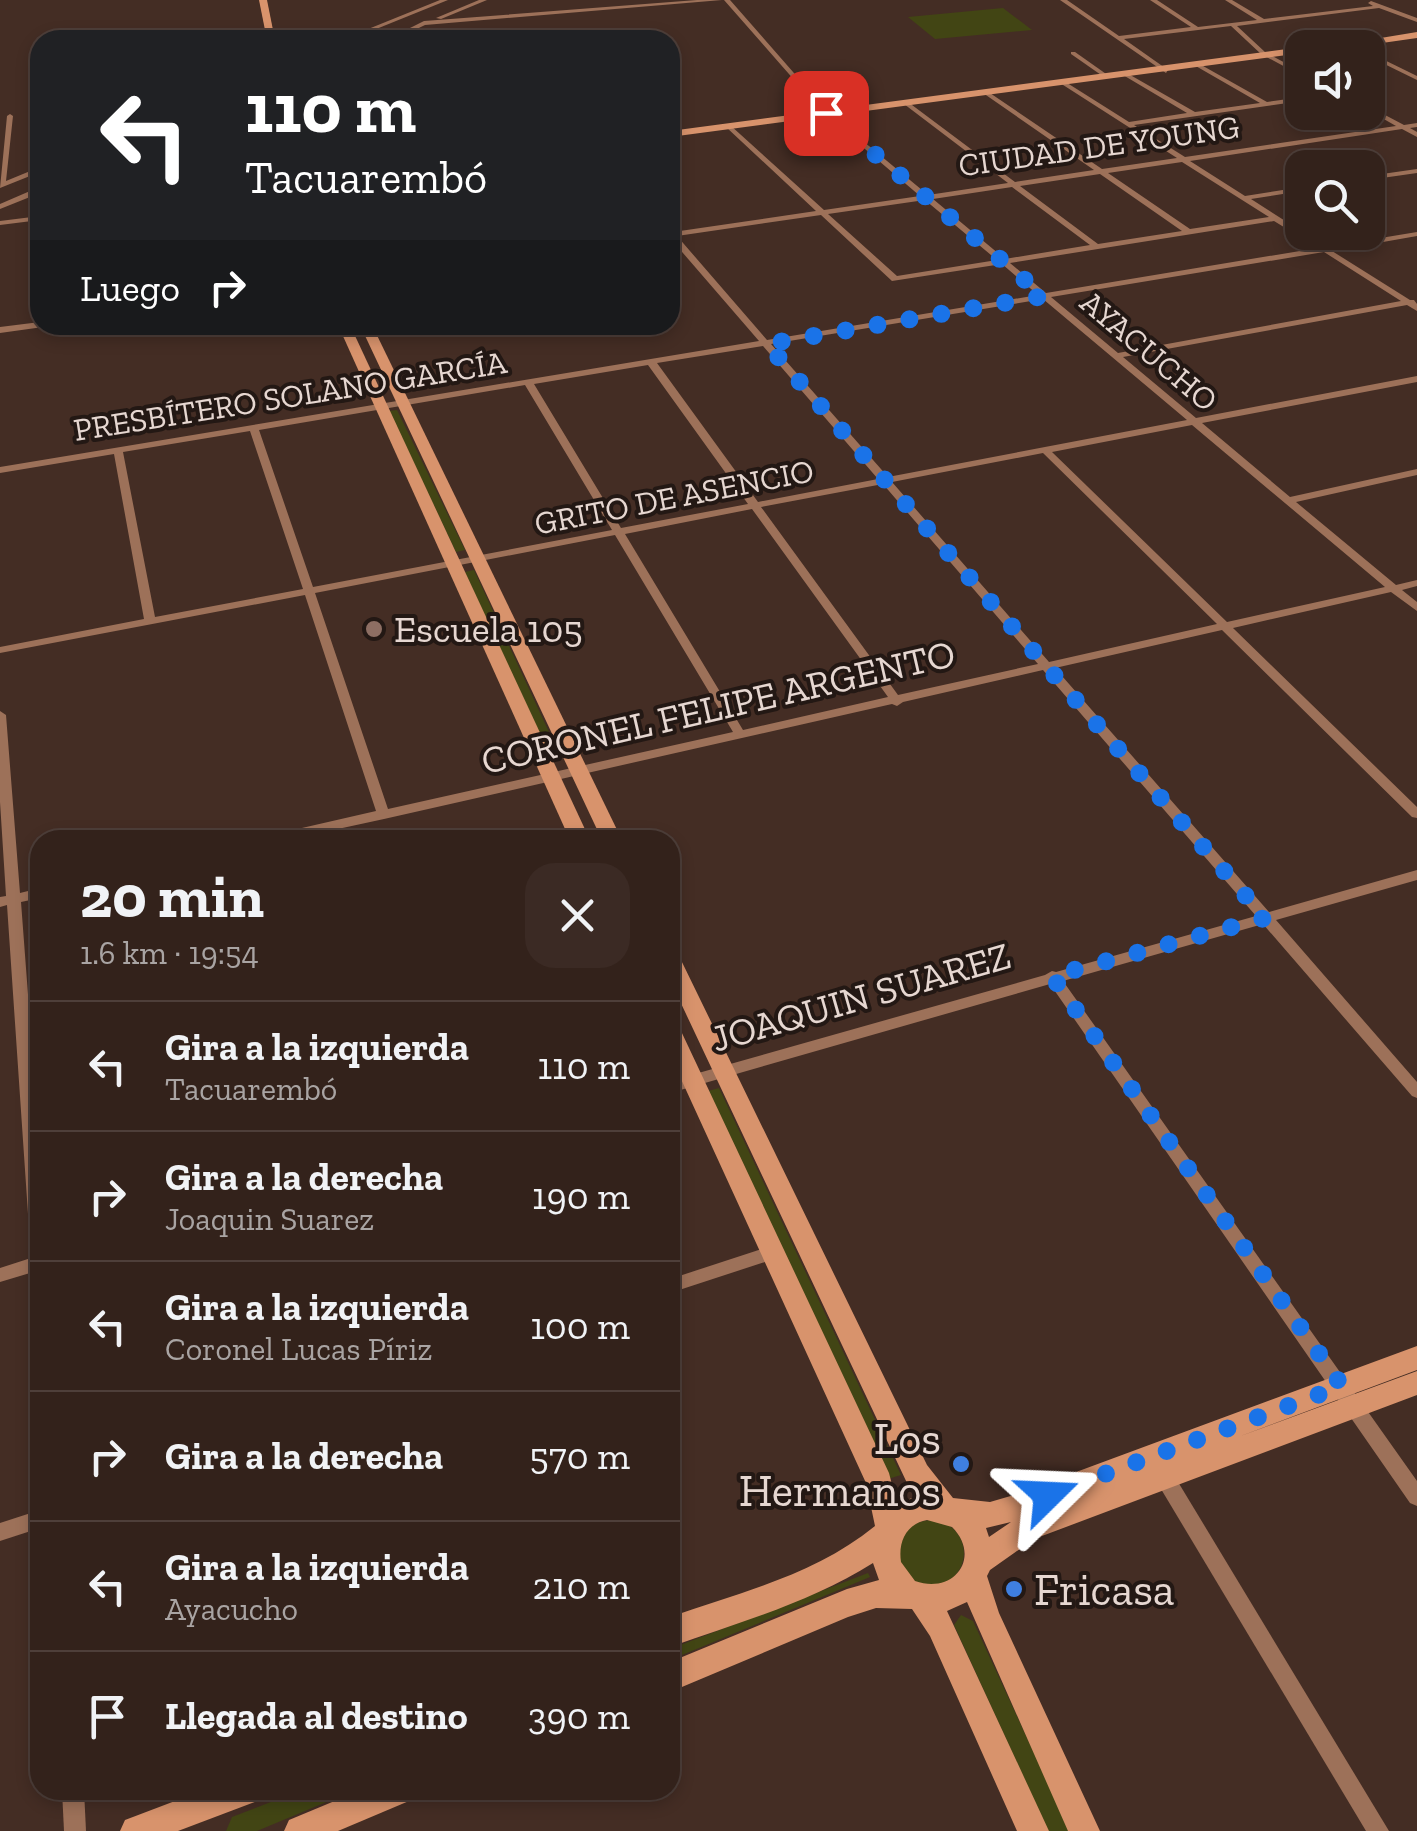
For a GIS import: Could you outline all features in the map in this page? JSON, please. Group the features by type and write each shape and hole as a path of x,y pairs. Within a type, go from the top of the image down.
{"street":[{"path":"251,0 256,30"},
{"path":"264,0 269,30"},
{"path":"369,30 445,0"},
{"path":"410,30 484,0"},
{"path":"424,23 719,0"},
{"name":"AYACUCHO","path":"727,0 828,115 1417,608"},
{"path":"1063,0 1164,70"},
{"path":"1153,0 1198,29"},
{"path":"1228,0 1262,20"},
{"path":"1365,0 1417,20"},
{"path":"1118,38 1377,6"},
{"path":"1233,24 1285,65"},
{"path":"1385,42 1417,37"},
{"path":"1073,53 1106,76"},
{"path":"680,134 1285,54"},
{"path":"1385,62 1417,78"},
{"path":"1198,66 1267,104"},
{"path":"1064,83 1126,75 1194,114"},
{"path":"1064,83 1285,224"},
{"path":"986,93 1189,232"},
{"path":"1128,124 1285,101"},
{"path":"907,104 1097,247"},
{"path":"1,186 10,116"},
{"path":"1385,118 1417,135"},
{"name":"CIUDAD DE YOUNG","path":"680,233 1417,124"},
{"path":"729,128 888,277 904,279 1276,218"},
{"path":"1385,176 1417,171"},
{"path":"1,186 30,173"},
{"path":"1244,198 1285,192"},
{"path":"0,207 30,194"},
{"path":"0,223 30,219"},
{"name":"PRESBÍTERO SOLANO GARCÍA","path":"1385,239 1417,234"},
{"path":"680,244 1417,1092"},
{"name":"PRESBÍTERO SOLANO GARCÍA","path":"0,470 1319,250"},
{"path":"1327,250 1414,304"},
{"path":"1116,356 1414,304"},
{"path":"0,330 30,326"},
{"path":"349,335 575,830"},
{"path":"371,335 607,830"},
{"path":"651,362 897,702"},
{"name":"GRITO DE ASENCIO","path":"0,650 1417,379"},
{"path":"528,382 740,734"},
{"path":"254,428 384,814"},
{"path":"118,450 150,622"},
{"path":"1046,451 1417,814"},
{"path":"1289,500 1417,472"},
{"name":"CORONEL FELIPE ARGENTO","path":"313,830 1417,583"},
{"path":"0,715 8,900 30,1060"},
{"name":"JOAQUIN SUAREZ","path":"681,1083 1417,875"},
{"path":"1052,976 1417,1497"},
{"path":"680,978 916,1474 974,1538 986,1617 1084,1831"},
{"path":"681,1083 774,1252 878,1482 888,1531 884,1548 892,1575 918,1596 940,1626 1033,1831"},
{"path":"680,1283 774,1252"},
{"path":"0,1274 30,1265"},
{"path":"680,1673 876,1594 946,1599 1025,1529 1165,1478 1347,1396 1417,1358"},
{"path":"680,1628 857,1559 913,1509 990,1514 1014,1508 1347,1396 1417,1383"},
{"path":"1165,1478 1378,1831"},
{"path":"0,1532 30,1522"},
{"path":"73,1800 75,1831"},
{"path":"136,1831 193,1821 229,1800"},
{"path":"300,1831 374,1800"}],"green space":[{"path":"1003,8 1032,30 935,39 908,17"},
{"path":"397,410 465,550 456,552 389,411"},
{"path":"474,570 561,758 550,761 465,572"},
{"path":"719,1088 901,1475 888,1479 708,1091"},
{"path":"931,1520 954,1530 964,1553 954,1576 931,1586 908,1576 898,1553 908,1530"},
{"path":"868,1573 870,1577 680,1656 680,1645"},
{"path":"961,1615 973,1621 1070,1831 1048,1831 954,1625"},
{"path":"276,1800 331,1800 257,1831 226,1831 232,1817"}],"place":[{"name":"Escuela 105","path":"374,629"},
{"name":"Los Hermanos","path":"961,1464"},
{"name":"Fricasa","path":"1014,1589"}],"route":[{"path":"826,113 1044,296 767,344 1265,918 1052,976 1342,1386 1048,1495"}]}
